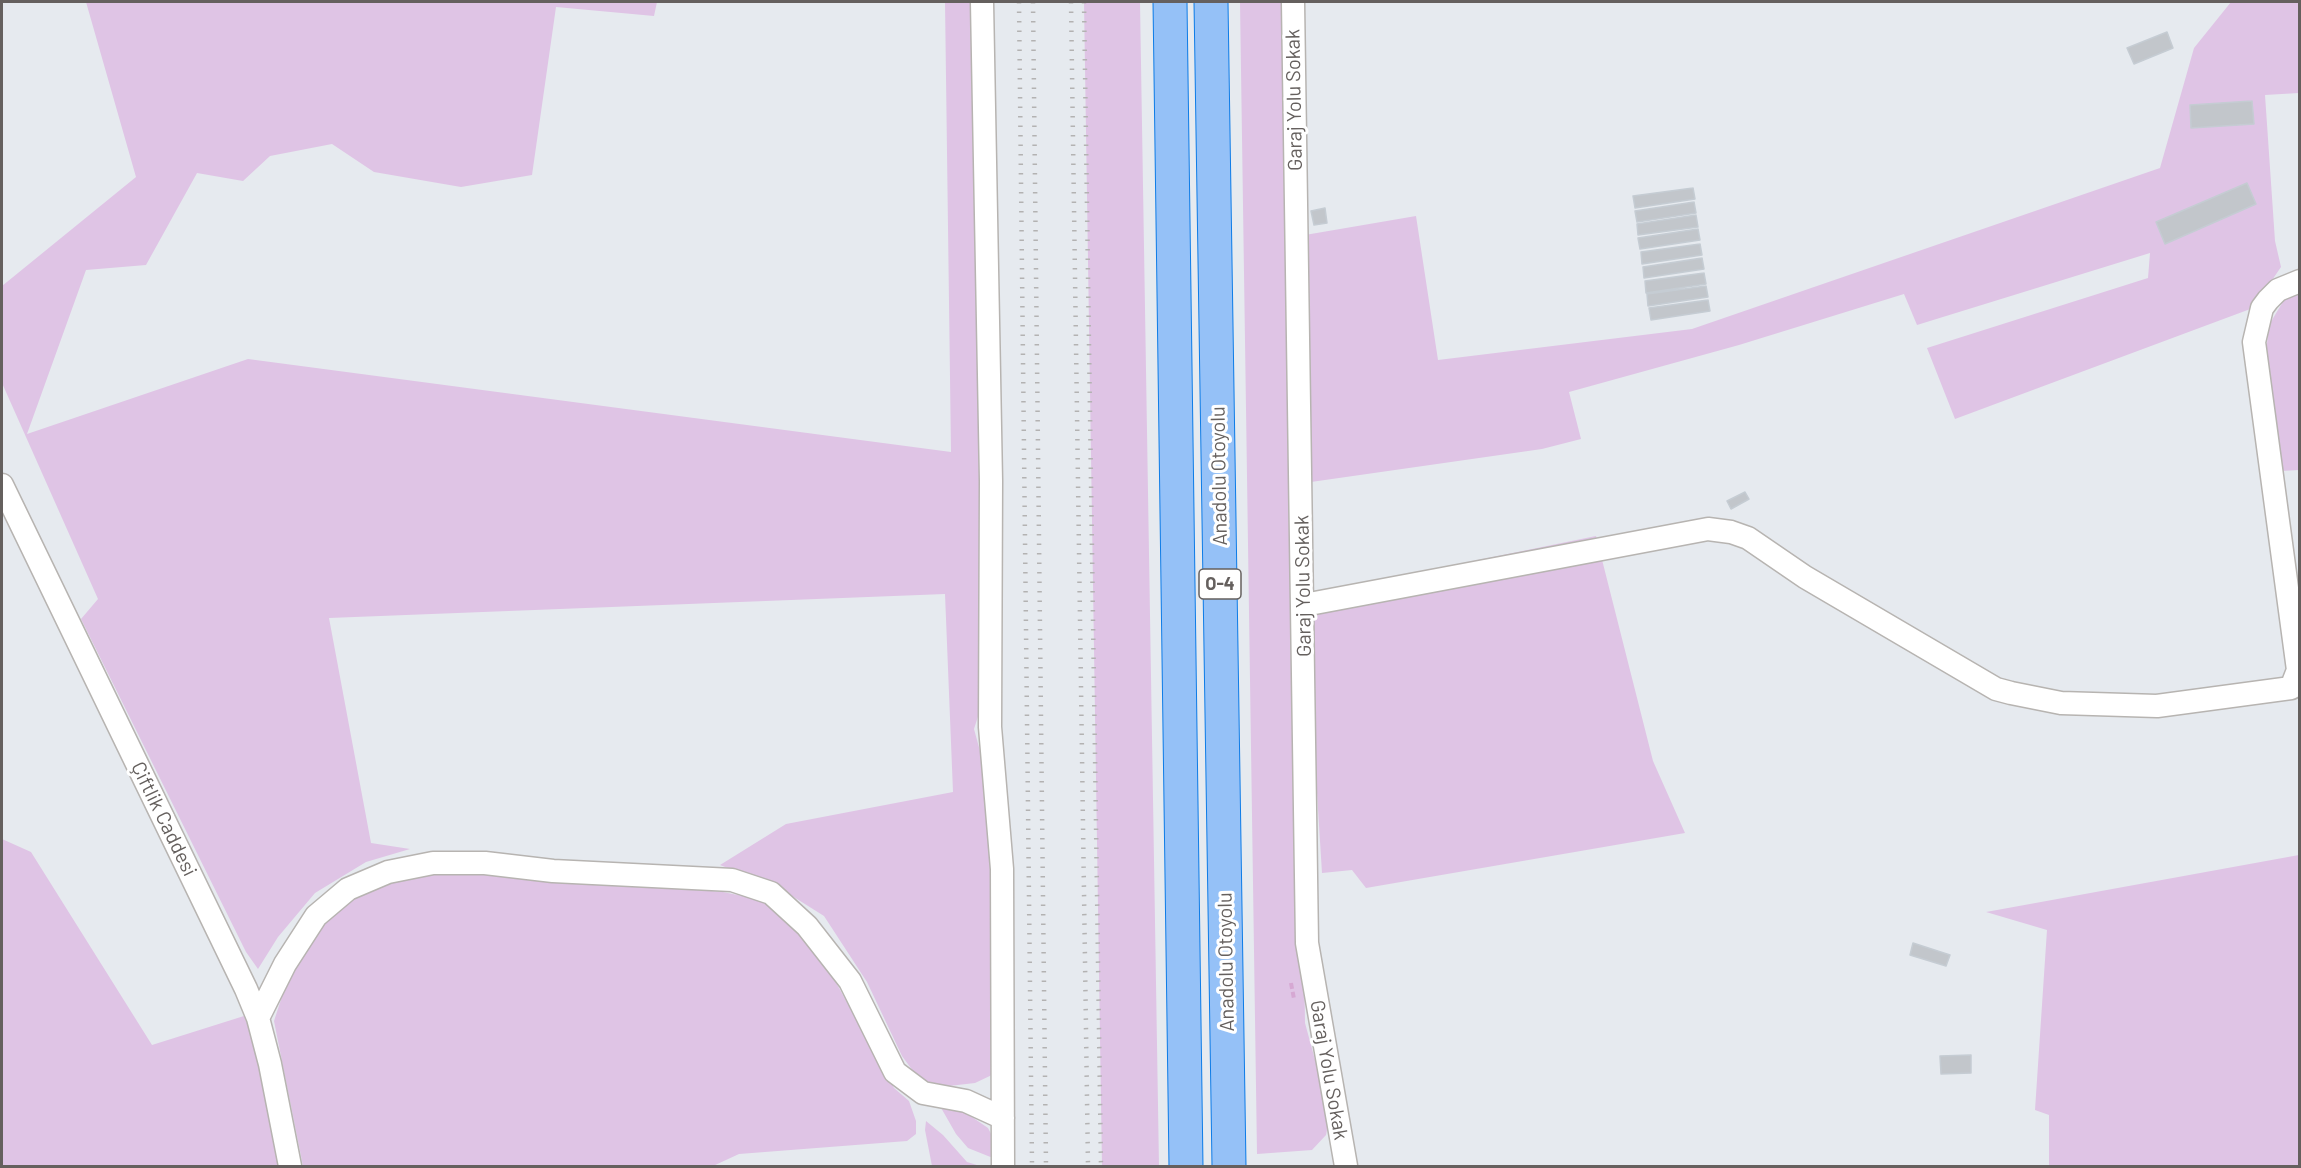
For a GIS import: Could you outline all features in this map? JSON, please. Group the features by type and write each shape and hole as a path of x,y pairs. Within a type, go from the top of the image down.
{"highway":[{"name":"O-4","path":"1170,2 1186,1167"},
{"name":"Anadolu Otoyolu","path":"1211,2 1229,1167"}],"street":[{"path":"982,2 991,481 990,726 1002,869 1003,1167"},
{"name":"Garaj Yolu Sokak","path":"1293,2 1304,605 1307,942 1346,1167"},
{"path":"1304,605 1708,529 1731,532 1748,538 1805,577 1996,689 2061,703 2157,706 2295,688 2298,670 2254,342 2262,308 2268,300 2278,290 2300,281"},
{"name":"Çiftlik Caddesi","path":"2,485 258,1018 290,1167"},
{"path":"258,1018 285,964 316,916 348,889 388,872 433,863 485,863 552,871 732,880 771,893 807,926 850,981 895,1072 923,1093 966,1101 1003,1118"}],"shaded area":[{"path":"86,2 657,2 654,16 556,7 532,175 461,187 374,172 332,144 270,156 243,181 197,173 146,265 86,270 27,434 248,359 951,452 945,2 977,2 983,589 981,707 974,729 994,802 994,1074 975,1083 940,1087 924,1086 902,1056 867,982 824,916 781,889 720,865 786,824 953,792 945,594 329,618 371,843 410,849 366,862 315,893 278,937 258,969 246,952 81,619 98,599 2,383 2,286 136,177"},
{"path":"1084,2 1140,2 1159,1166 1102,1166"},
{"path":"1240,2 1289,2 1305,1023 1330,1115 1326,1135 1312,1150 1257,1154"},
{"path":"2231,2 2299,2 2299,93 2265,95 2275,241 2281,267 2253,308 1955,419 1927,348 2148,278 2150,253 1917,325 1904,294 1739,345 1569,392 1581,439 1542,449 1311,482 1305,235 1416,216 1438,360 1692,329 2160,168 2194,48"},
{"path":"2299,289 2299,470 2281,471 2266,353 2269,325 2284,300"},
{"path":"1596,536 1653,761 1685,833 1366,888 1352,870 1322,873 1310,681 1313,618 1321,592"},
{"path":"2,839 31,852 152,1045 244,1016 264,1065 279,1166 2,1166"},
{"path":"2299,855 2299,1166 2049,1166 2049,1115 2035,1110 2047,930 1986,912"},
{"path":"444,869 723,892 767,901 799,927 833,977 894,1088 909,1101 916,1121 916,1134 907,1141 739,1154 713,1166 303,1166 274,1021 289,975 315,925 374,883"},
{"path":"950,1102 988,1128 997,1145 993,1158 968,1148 956,1134 940,1106"},
{"path":"926,1121 943,1135 967,1162 980,1166 932,1166 925,1130"}],"building":[{"path":"2167,32 2173,48 2134,64 2127,48"},
{"path":"2252,101 2254,124 2191,128 2190,105"},
{"path":"2247,183 2256,204 2165,244 2156,222"},
{"path":"1693,188 1695,199 1635,208 1633,196"},
{"path":"1694,202 1696,213 1637,222 1635,211"},
{"path":"1325,208 1327,223 1314,225 1311,211"},
{"path":"1696,215 1698,227 1638,235 1637,224"},
{"path":"1698,229 1700,240 1640,249 1638,238"},
{"path":"1700,244 1702,255 1642,264 1641,252"},
{"path":"1702,258 1704,269 1644,278 1643,267"},
{"path":"1704,273 1706,284 1646,293 1645,281"},
{"path":"1706,286 1708,297 1648,306 1647,294"},
{"path":"1708,300 1710,311 1651,320 1649,308"},
{"path":"1745,492 1749,499 1731,509 1727,501"},
{"path":"1913,943 1950,955 1946,966 1910,955"},
{"path":"1971,1055 1971,1073 1941,1074 1940,1056"}],"railway":[{"path":"1019,2 1032,1166"},
{"path":"1033,2 1046,1166"},
{"path":"1071,2 1088,1166"},
{"path":"1084,2 1101,1166"}]}
